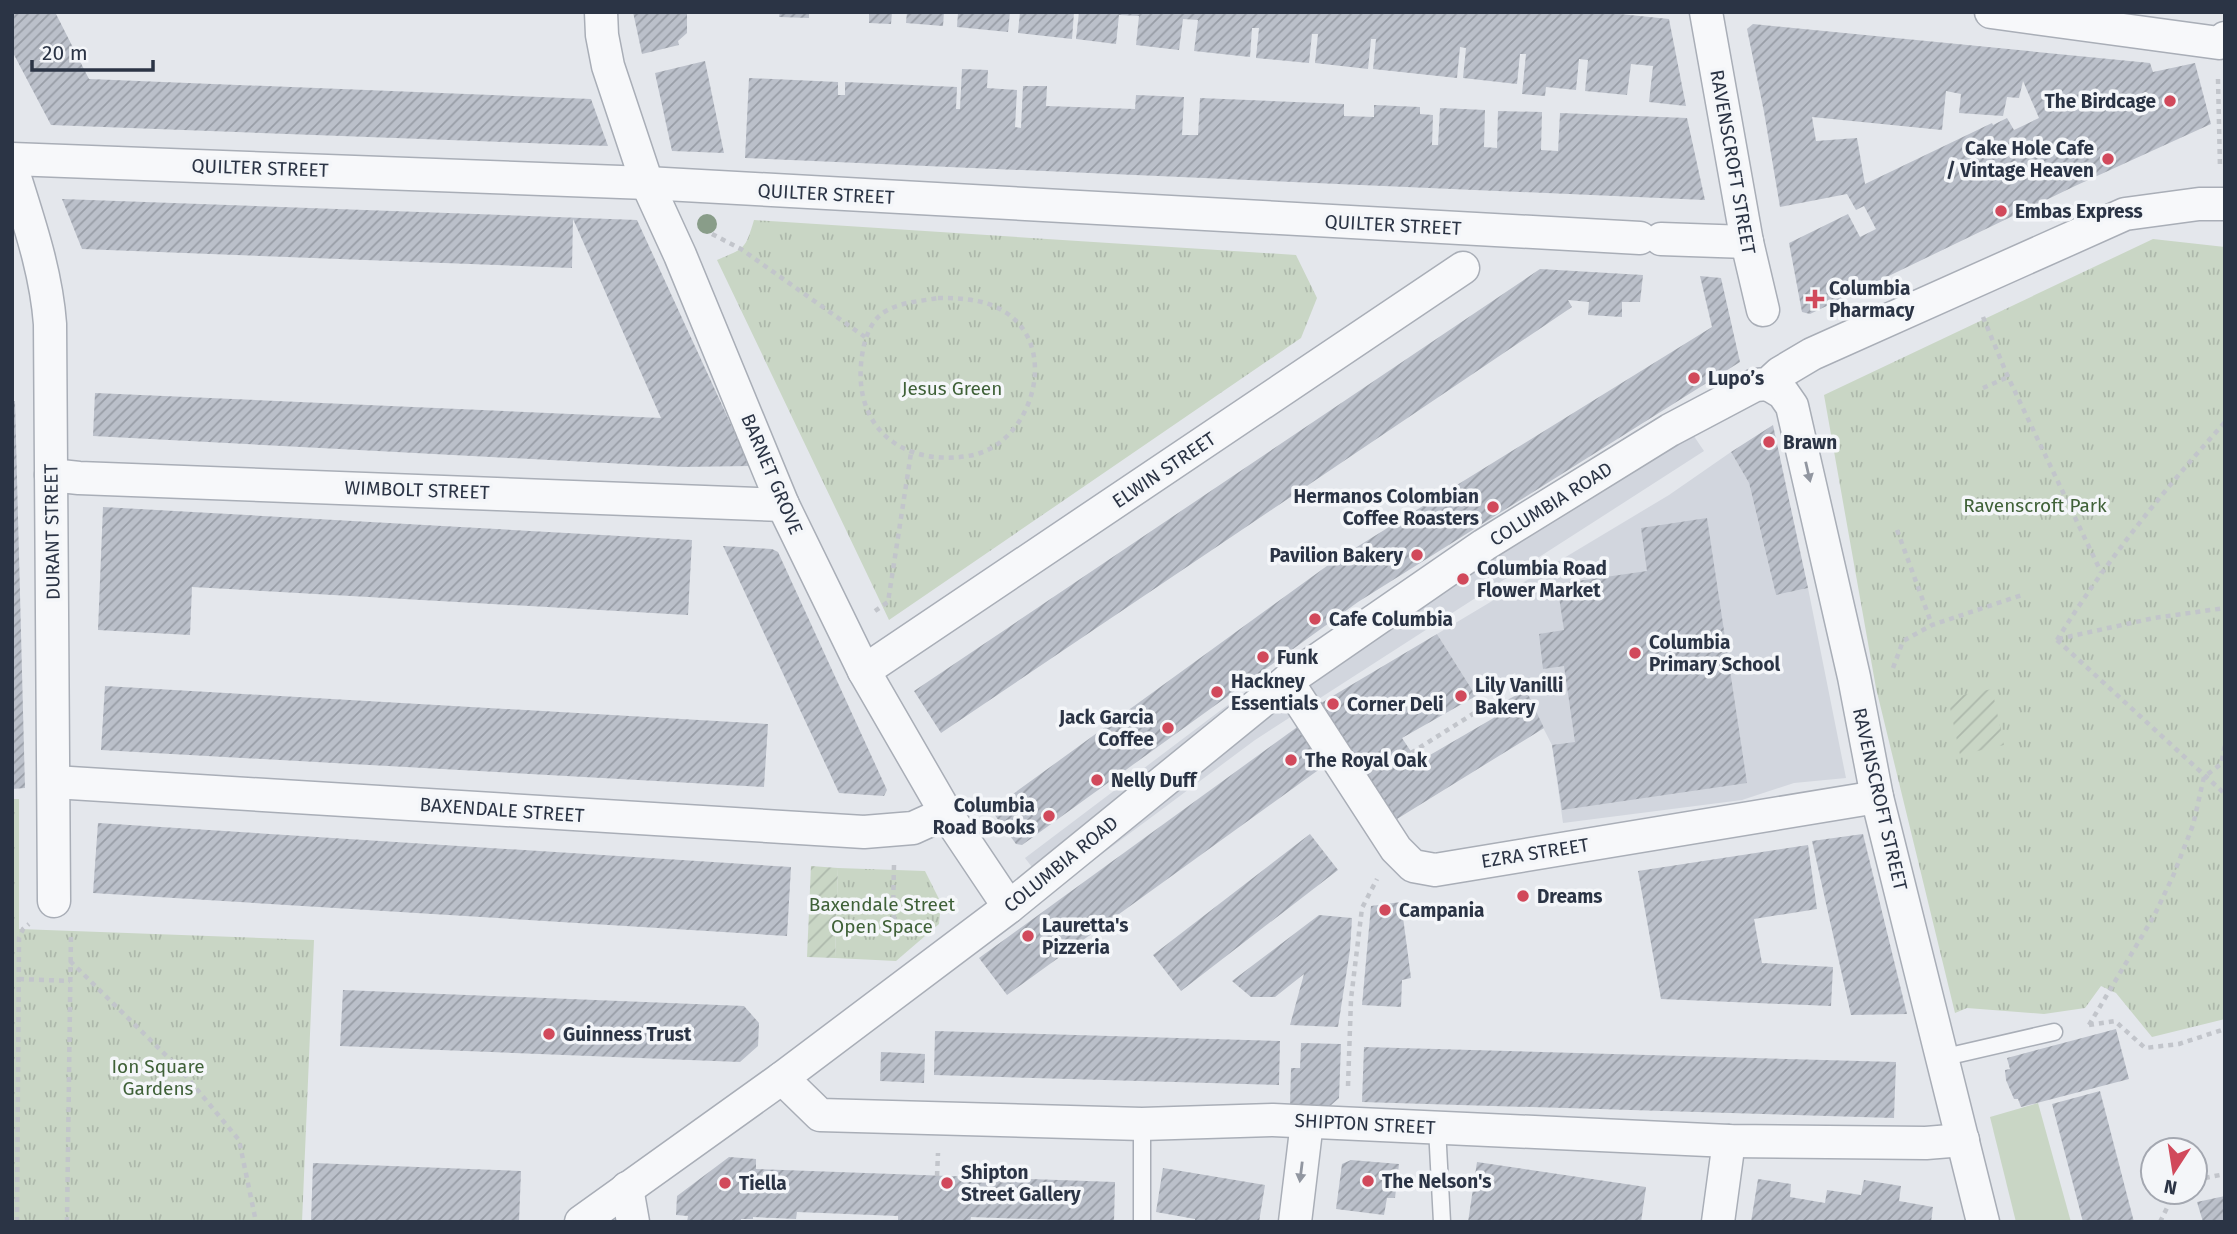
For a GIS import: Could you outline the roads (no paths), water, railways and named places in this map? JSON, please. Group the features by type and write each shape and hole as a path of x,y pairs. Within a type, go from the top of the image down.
{"street":[{"name":"BARNET GROVE","path":"601,12 601,35 608,66 647,183 680,255 783,505 864,671 946,813 1009,907"},
{"name":"RAVENSCROFT STREET","path":"1706,12 1747,242 1763,310"},
{"path":"1991,12 2219,43 2225,38"},
{"name":"QUILTER STREET","path":"12,159 647,183 1651,239 1747,242"},
{"name":"DURANT STREET","path":"12,168 38,251 47,294 54,902"},
{"name":"COLUMBIA ROAD","path":"581,1222 782,1078 1009,907 1287,681 1484,545 1670,430 1755,385 1769,384 1780,373 1812,354 2125,214 2199,204 2222,191"},
{"name":"ELWIN STREET","path":"864,671 1463,268"},
{"name":"RAVENSCROFT STREET","path":"1769,384 1783,393 1792,406 1854,677 1877,797 1983,1222"},
{"name":"WIMBOLT STREET","path":"51,475 783,505"},
{"name":"EZRA STREET","path":"1287,681 1396,849 1413,866 1435,870 1877,797"},
{"name":"BAXENDALE STREET","path":"54,782 864,832 913,828 946,813"},
{"name":"SHIPTON STREET","path":"782,1078 820,1115 1142,1124 1273,1120 1729,1141 1926,1143 1963,1140"},
{"path":"1295,1222 1307,1122"},
{"path":"1718,1222 1729,1141"},
{"path":"627,1188 633,1222"}],"lane":[{"path":"1941,1058 2054,1032"},
{"path":"1142,1124 1142,1222"},
{"path":"1437,1128 1442,1222"}],"place":[{"name":"The Birdcage","path":"2170,101"},
{"name":"Cake Hole Cafe / Vintage Heaven","path":"2108,159"},
{"name":"Embas Express","path":"2001,211"},
{"name":"Columbia Pharmacy","path":"1815,299"},
{"name":"Lupo’s","path":"1694,378"},
{"name":"Brawn","path":"1769,442"},
{"name":"Hermanos Colombian Coffee Roasters","path":"1493,507"},
{"name":"Pavilion Bakery","path":"1417,555"},
{"name":"Columbia Road Flower Market","path":"1463,579"},
{"name":"Cafe Columbia","path":"1315,619"},
{"name":"Columbia Primary School","path":"1635,653"},
{"name":"Funk","path":"1263,657"},
{"name":"Hackney Essentials","path":"1217,692"},
{"name":"Lily Vanilli Bakery","path":"1461,696"},
{"name":"Corner Deli","path":"1333,704"},
{"name":"Jack Garcia Coffee","path":"1168,728"},
{"name":"The Royal Oak","path":"1291,760"},
{"name":"Nelly Duff","path":"1097,780"},
{"name":"Columbia Road Books","path":"1049,816"},
{"name":"Dreams","path":"1523,896"},
{"name":"Campania","path":"1385,910"},
{"name":"Lauretta's Pizzeria","path":"1028,936"},
{"name":"Guinness Trust","path":"549,1034"},
{"name":"The Nelson's","path":"1368,1181"},
{"name":"Tiella","path":"725,1183"},
{"name":"Shipton Street Gallery","path":"947,1183"}],"park label":[{"name":"Jesus Green","path":"952,388"},
{"name":"Ravenscroft Park","path":"2035,505"},
{"name":"Baxendale Street Open Space","path":"882,915"},
{"name":"Ion Square Gardens","path":"158,1077"}]}
